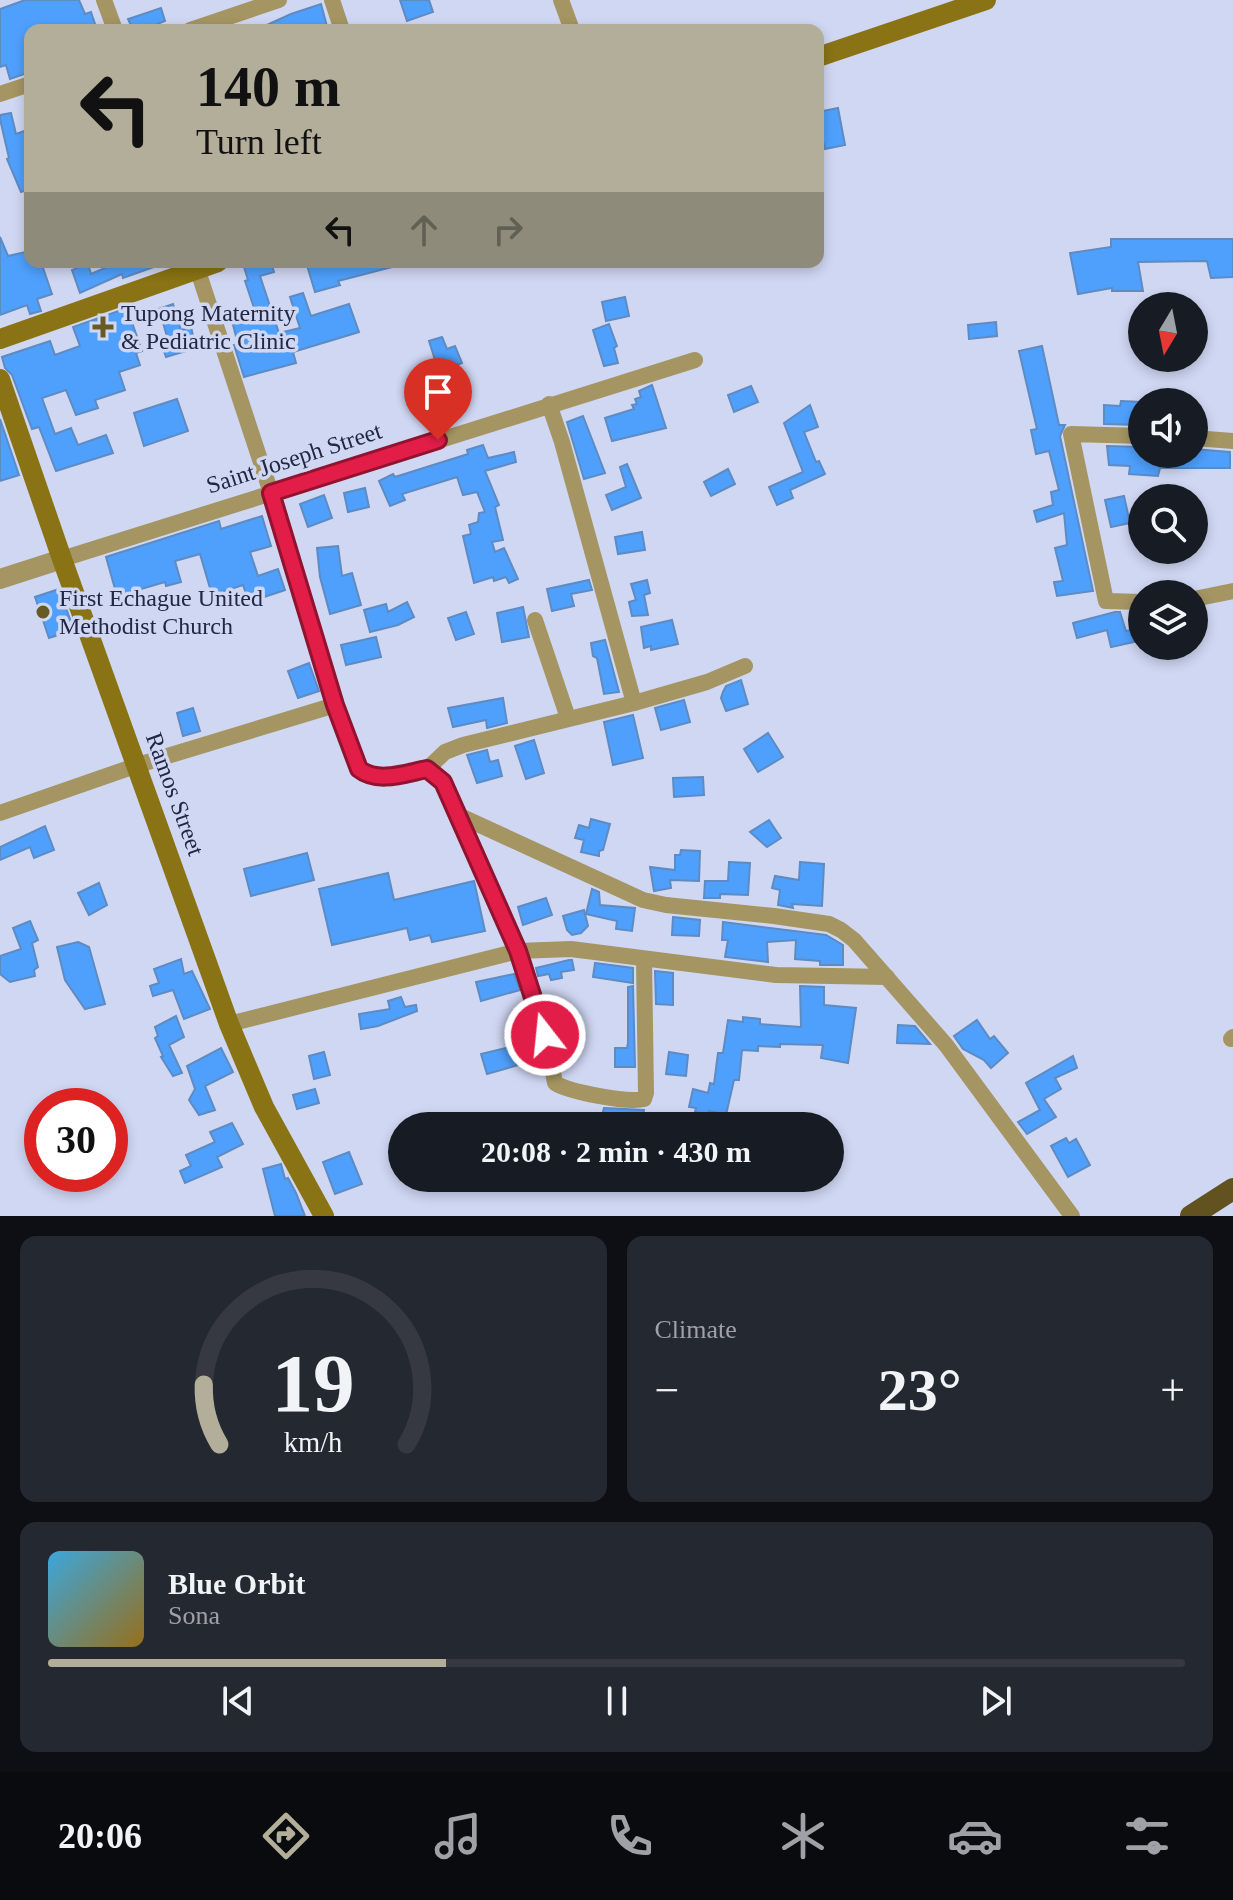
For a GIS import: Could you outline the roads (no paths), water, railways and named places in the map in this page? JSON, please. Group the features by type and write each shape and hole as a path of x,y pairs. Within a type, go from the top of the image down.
{"highway":[{"path":"1191,1216 1233,1189"}],"main road":[{"path":"824,55 986,0"},
{"path":"0,339 191,268"},
{"name":"Ramos Street","path":"0,379 229,1024 264,1107 324,1216"}],"street":[{"path":"104,0 113,24"},
{"path":"208,24 279,0"},
{"path":"332,0 340,24"},
{"path":"561,0 570,24"},
{"path":"0,94 24,86"},
{"path":"197,268 271,493 335,705 359,769 384,777 427,769 445,752 463,745 634,703 707,682 745,666"},
{"name":"Saint Joseph Street","path":"0,579 695,360"},
{"path":"549,404 634,703"},
{"path":"1128,436 1071,434 1106,601 1128,602"},
{"path":"1208,439 1233,441"},
{"path":"1208,596 1233,591"},
{"path":"535,620 568,718"},
{"path":"0,813 138,765 335,705"},
{"path":"427,769 443,782 518,951 545,1035 555,1083 567,1089 637,1101 644,1099 644,959"},
{"path":"458,815 643,900 829,924 841,930 854,940 954,1056 1072,1216"},
{"path":"229,1024 518,951 571,949 776,975 887,977"}],"place":[{"name":"Tupong Maternity & Pediatric Clinic","path":"103,327"},
{"name":"First Echague United Methodist Church","path":"43,612"}]}
